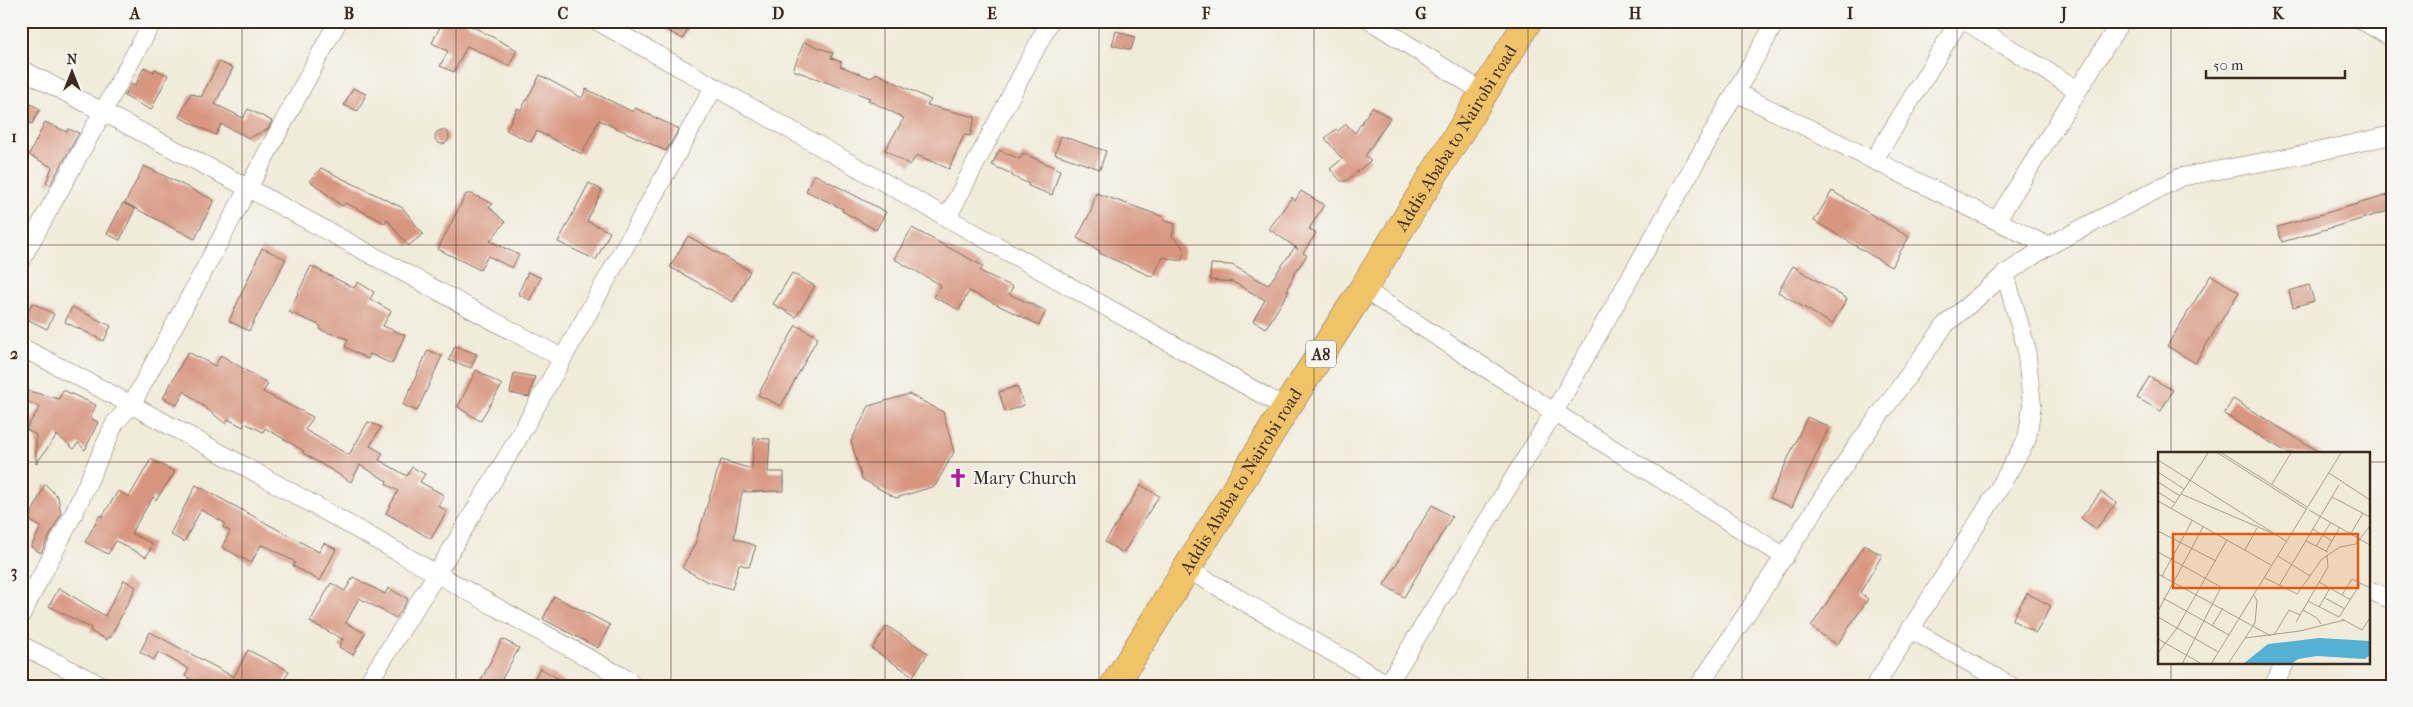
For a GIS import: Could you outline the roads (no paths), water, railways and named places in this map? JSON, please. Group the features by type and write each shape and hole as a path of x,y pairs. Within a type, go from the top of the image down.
{"highway":[{"name":"Addis Ababa to Nairobi road","path":"1114,686 1286,408 1363,289 1528,21"}],"street":[{"path":"21,260 153,21"},
{"path":"21,615 74,512 115,423 132,404 338,21"},
{"path":"597,21 1286,408"},
{"path":"947,218 1050,21"},
{"path":"1371,21 1484,93"},
{"path":"1187,570 1389,685 1554,412 1737,93 1776,21"},
{"path":"1874,160 1959,21"},
{"path":"1965,21 2078,90"},
{"path":"1997,220 2121,21"},
{"path":"2363,21 2392,38"},
{"path":"21,69 248,188 562,358"},
{"path":"366,686 436,575 516,442 714,87"},
{"path":"1737,93 2048,246"},
{"path":"1700,686 1854,450 1946,324 2005,274 2048,246 2181,177 2307,154 2392,135"},
{"path":"1875,686 1997,492 2027,439 2032,405 2026,347 2005,274"},
{"path":"1363,289 1784,557"},
{"path":"21,347 132,404 436,575 628,680 632,686"},
{"path":"2370,590 2392,600"},
{"path":"1910,629 2011,686"},
{"path":"21,644 102,686"},
{"path":"2273,686 2285,664"}],"place":[{"name":"Mary Church","path":"958,478"}]}
